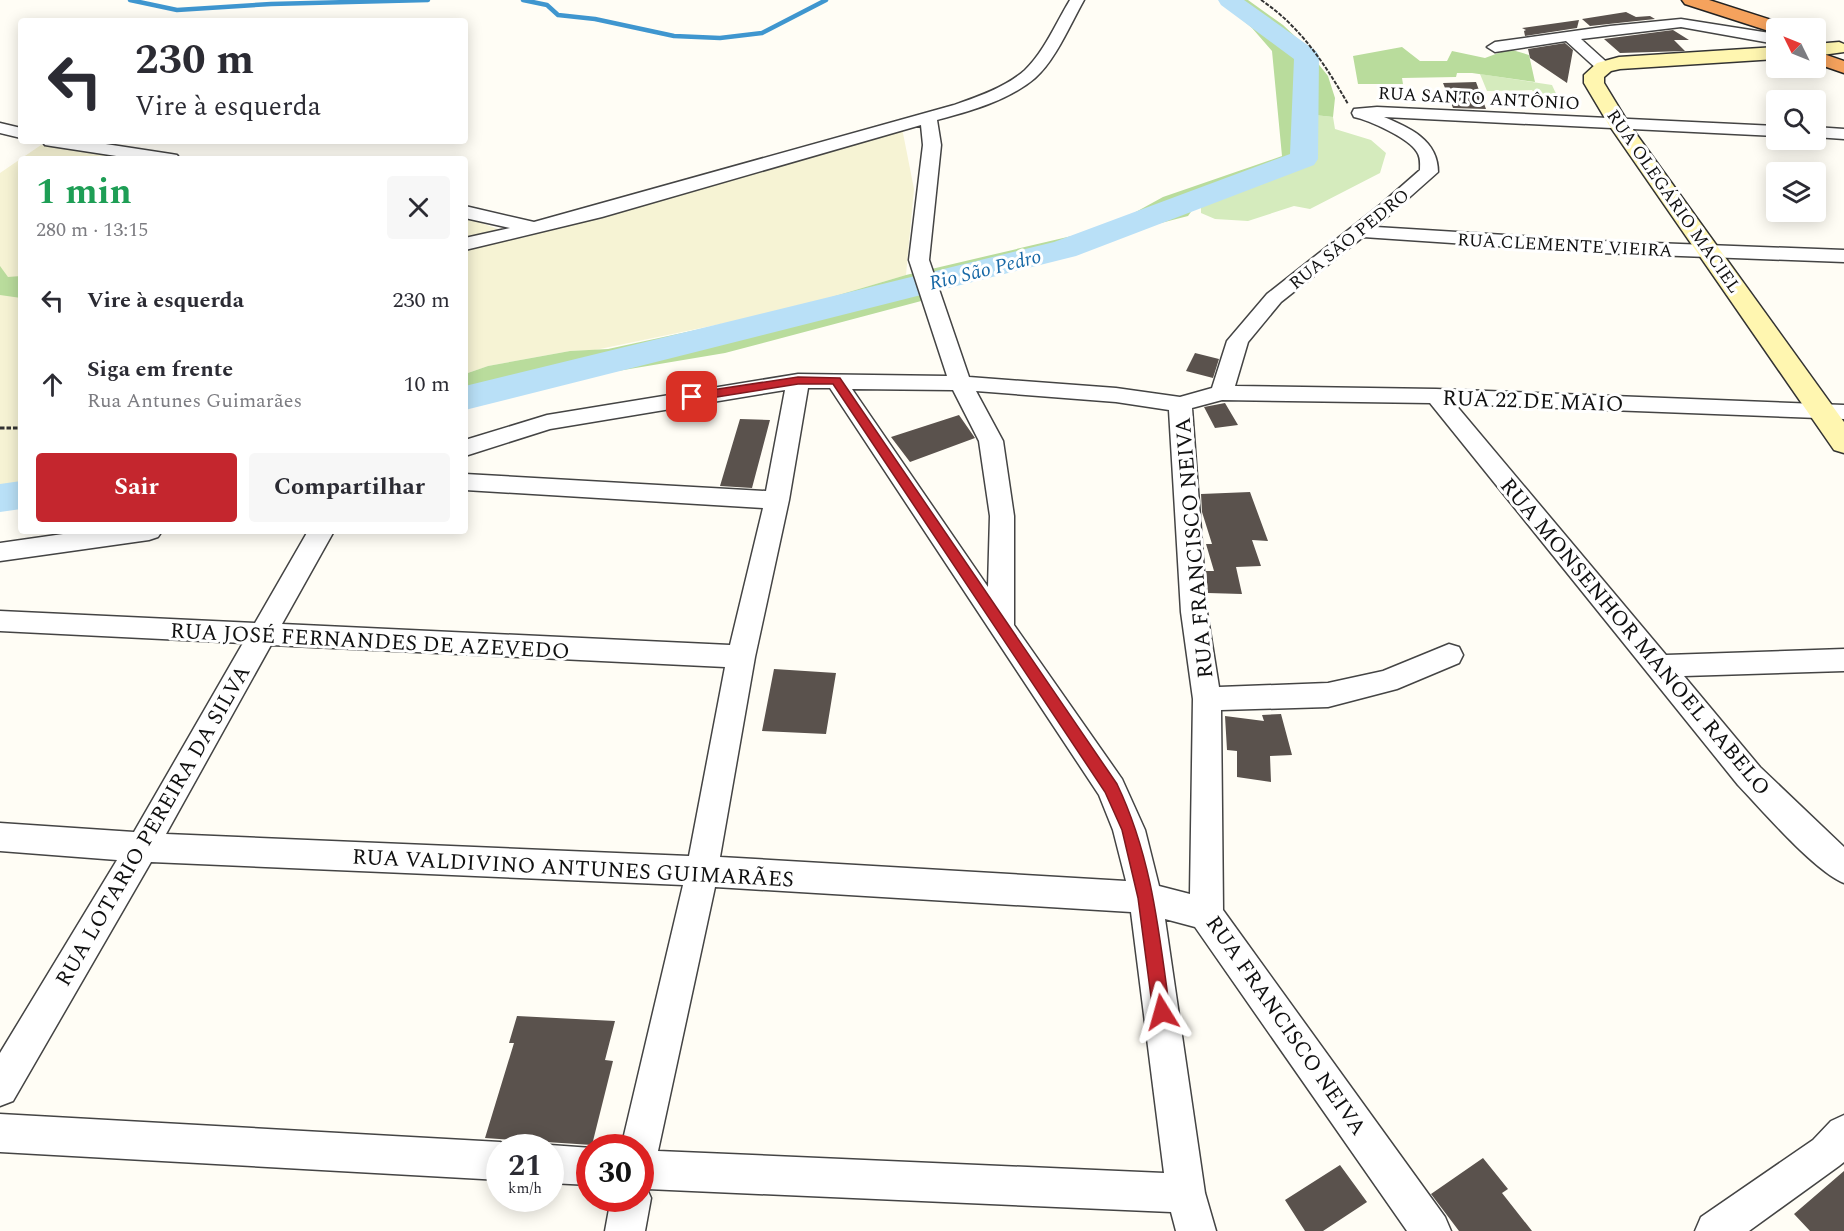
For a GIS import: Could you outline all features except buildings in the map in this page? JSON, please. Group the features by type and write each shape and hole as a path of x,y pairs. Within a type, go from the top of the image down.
{"highway":[{"path":"1691,0 1766,28"},
{"path":"1826,48 1841,59"},
{"path":"1826,58 1841,59"}],"street":[{"path":"468,243 595,213 991,97 1029,75 1042,60 1077,0"},
{"path":"1495,47 1681,23 1766,31"},
{"path":"1569,36 1604,67 1619,63 1766,53"},
{"path":"1826,54 1841,59"},
{"path":"1735,55 1766,58"},
{"path":"1826,61 1841,59"},
{"name":"RUA OLEGÁRIO MACIEL","path":"1604,67 1594,75 1594,83 1619,124 1844,443"},
{"name":"RUA SANTO ANTÔNIO","path":"1360,113 1377,111 1436,116 1766,131"},
{"path":"1360,113 1420,142 1429,152"},
{"path":"1429,152 1436,116"},
{"path":"928,117 932,145 919,260 960,383 991,441 1002,516 1000,627"},
{"path":"0,128 18,132"},
{"path":"1826,133 1844,134"},
{"path":"71,144 151,156"},
{"name":"RUA SÃO PEDRO","path":"1222,393 1238,341 1274,298 1430,172 1429,152"},
{"path":"468,213 534,228"},
{"name":"RUA CLEMENTE VIEIRA","path":"1358,231 1498,242 1711,253 1844,256"},
{"path":"468,447 547,422 798,381 960,383 1098,393 1180,404"},
{"path":"643,1134 702,872 741,657 777,500 798,381"},
{"path":"836,381 1000,627 1111,788 1130,830 1146,898 1186,1193 1196,1231"},
{"name":"RUA 22 DE MAIO","path":"1180,404 1222,393 1436,396 1844,412"},
{"name":"RUA MONSENHOR MANOEL RABELO","path":"1436,396 1749,776 1803,831 1844,868"},
{"name":"RUA FRANCISCO NEIVA","path":"1180,404 1194,612 1207,699 1206,914 1431,1231"},
{"path":"468,482 777,500"},
{"path":"0,552 128,534"},
{"name":"RUA LOTARIO PEREIRA DA SILVA","path":"0,1088 142,847 319,534"},
{"name":"RUA JOSÉ FERNANDES DE AZEVEDO","path":"0,621 741,657"},
{"path":"1207,699 1328,695 1387,681 1449,655"},
{"path":"1660,666 1844,660"},
{"name":"RUA VALDIVINO ANTUNES GUIMARÃES","path":"0,837 142,847 702,872 1146,898 1206,914"},
{"path":"0,1133 486,1160"},
{"path":"1715,1231 1826,1152 1844,1134"},
{"path":"654,1170 1186,1193"},
{"path":"625,1231 628,1212"}],"path":[{"path":"1261,0 1281,13 1322,58 1347,102 1360,113"},
{"path":"0,428 18,428"}],"shaded area":[{"path":"902,128 914,189 906,275 788,310 595,350 570,351 488,366 468,373 468,218 522,238"},
{"path":"41,145 116,156 25,156"},
{"path":"18,161 18,486 0,488 0,173"}],"green space":[{"path":"1219,0 1248,0 1283,25 1300,41 1328,76 1335,98 1333,117 1305,114 1304,159 1201,198 1188,216 917,286 925,300 725,353 540,384 468,406 468,373 488,366 570,351 608,349 788,310 906,275 1076,235 1123,219 1163,197 1282,156 1272,51 1252,28"},
{"path":"1402,47 1420,61 1447,61 1452,51 1485,58 1509,49 1529,55 1535,82 1457,73 1456,77 1402,78 1403,84 1358,84 1353,56"},
{"path":"1480,74 1552,85 1558,98 1537,98 1532,90 1487,91"},
{"path":"1305,114 1333,117 1335,129 1371,140 1386,153 1380,173 1310,209 1294,206 1248,221 1215,219 1201,213 1201,198 1304,159"},
{"path":"0,266 8,277 18,276 18,298 0,295"},
{"path":"18,486 18,504 0,507 0,488"}],"waterway":[{"path":"130,0 177,10 271,4 428,0"},
{"path":"523,0 547,5 558,15 595,19 674,36 720,38 762,33 826,0"},
{"name":"Rio São Pedro","path":"468,397 1065,249 1304,159 1307,56 1229,0"},
{"name":"Rio São Pedro","path":"0,498 18,495"}],"route":[{"path":"692,397 798,381 836,381 1000,627 1111,788 1130,830 1146,898 1162,1012"}]}
